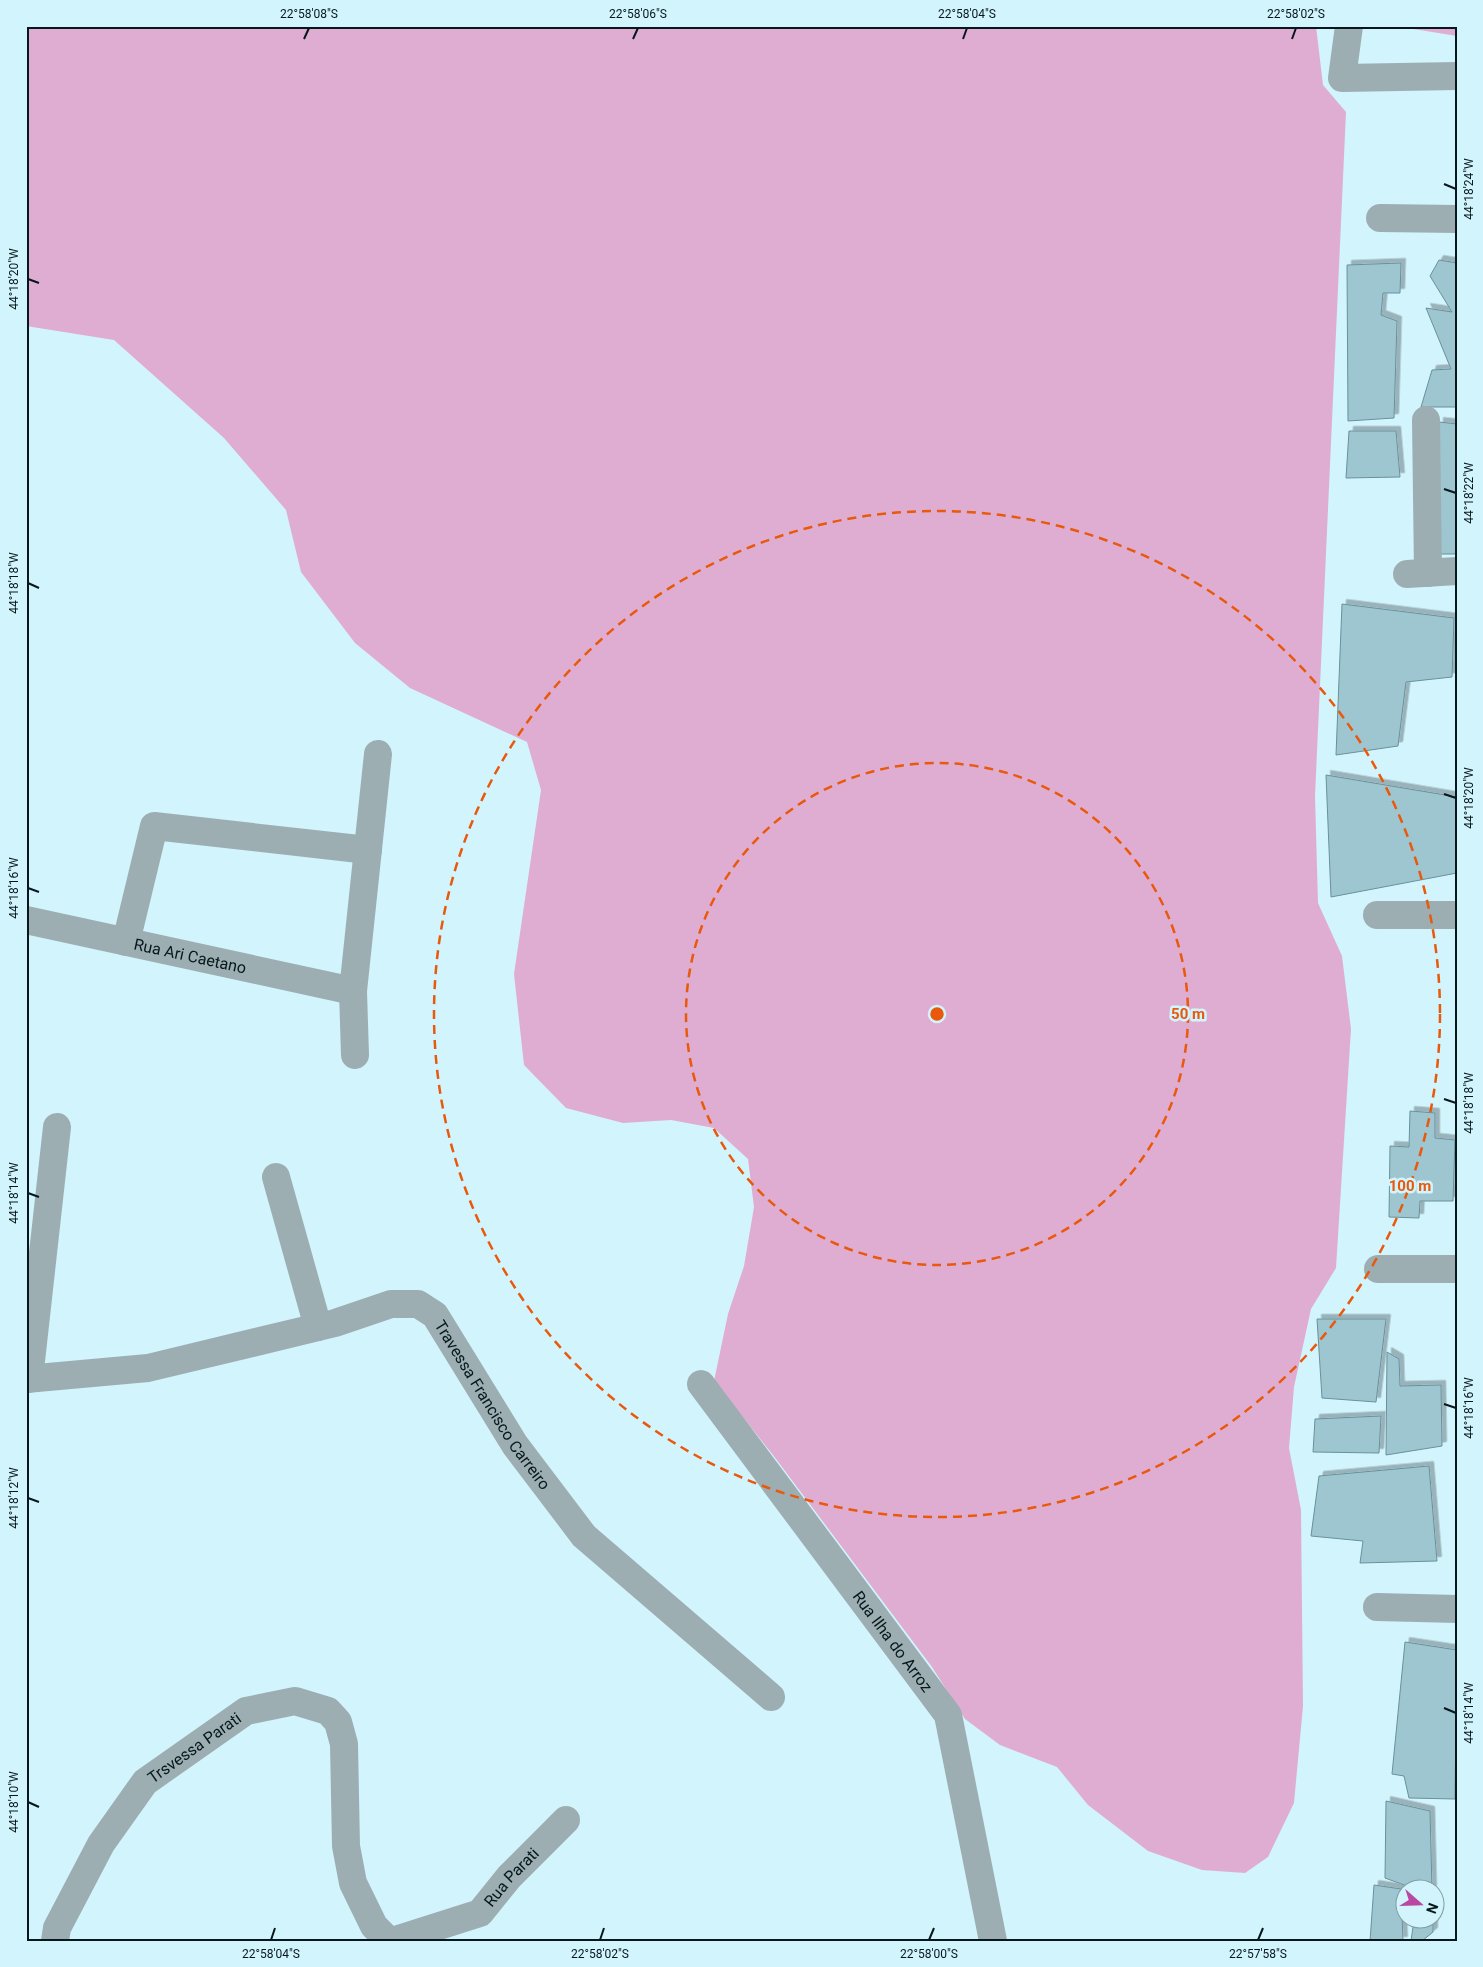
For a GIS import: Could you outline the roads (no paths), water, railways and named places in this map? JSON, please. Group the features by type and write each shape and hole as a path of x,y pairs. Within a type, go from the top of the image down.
{"street":[{"path":"1349,26 1342,78 1457,76"},
{"path":"1380,218 1457,219"},
{"path":"1426,420 1418,573 1457,571"},
{"path":"355,1055 352,991 378,754"},
{"path":"126,942 154,826 368,850"},
{"path":"1377,915 1457,916"},
{"name":"Rua Ari Caetano","path":"26,920 235,963 352,991"},
{"path":"28,1379 57,1127"},
{"path":"276,1178 318,1327"},
{"path":"1378,1269 1457,1269"},
{"name":"Travessa Francisco Carreiro","path":"28,1379 148,1368 318,1327 391,1304 418,1304 435,1315 515,1445 584,1536 771,1697"},
{"name":"Rua Ilha do Arroz","path":"701,1384 948,1715 993,1941"},
{"path":"1377,1607 1457,1608"},
{"name":"Trsvessa Parati","path":"55,1941 57,1928 100,1844 145,1782 246,1711 295,1701 328,1711 338,1722 344,1744 346,1846 353,1884 380,1937"},
{"name":"Rua Parati","path":"380,1937 480,1913 509,1877 566,1820"}]}
